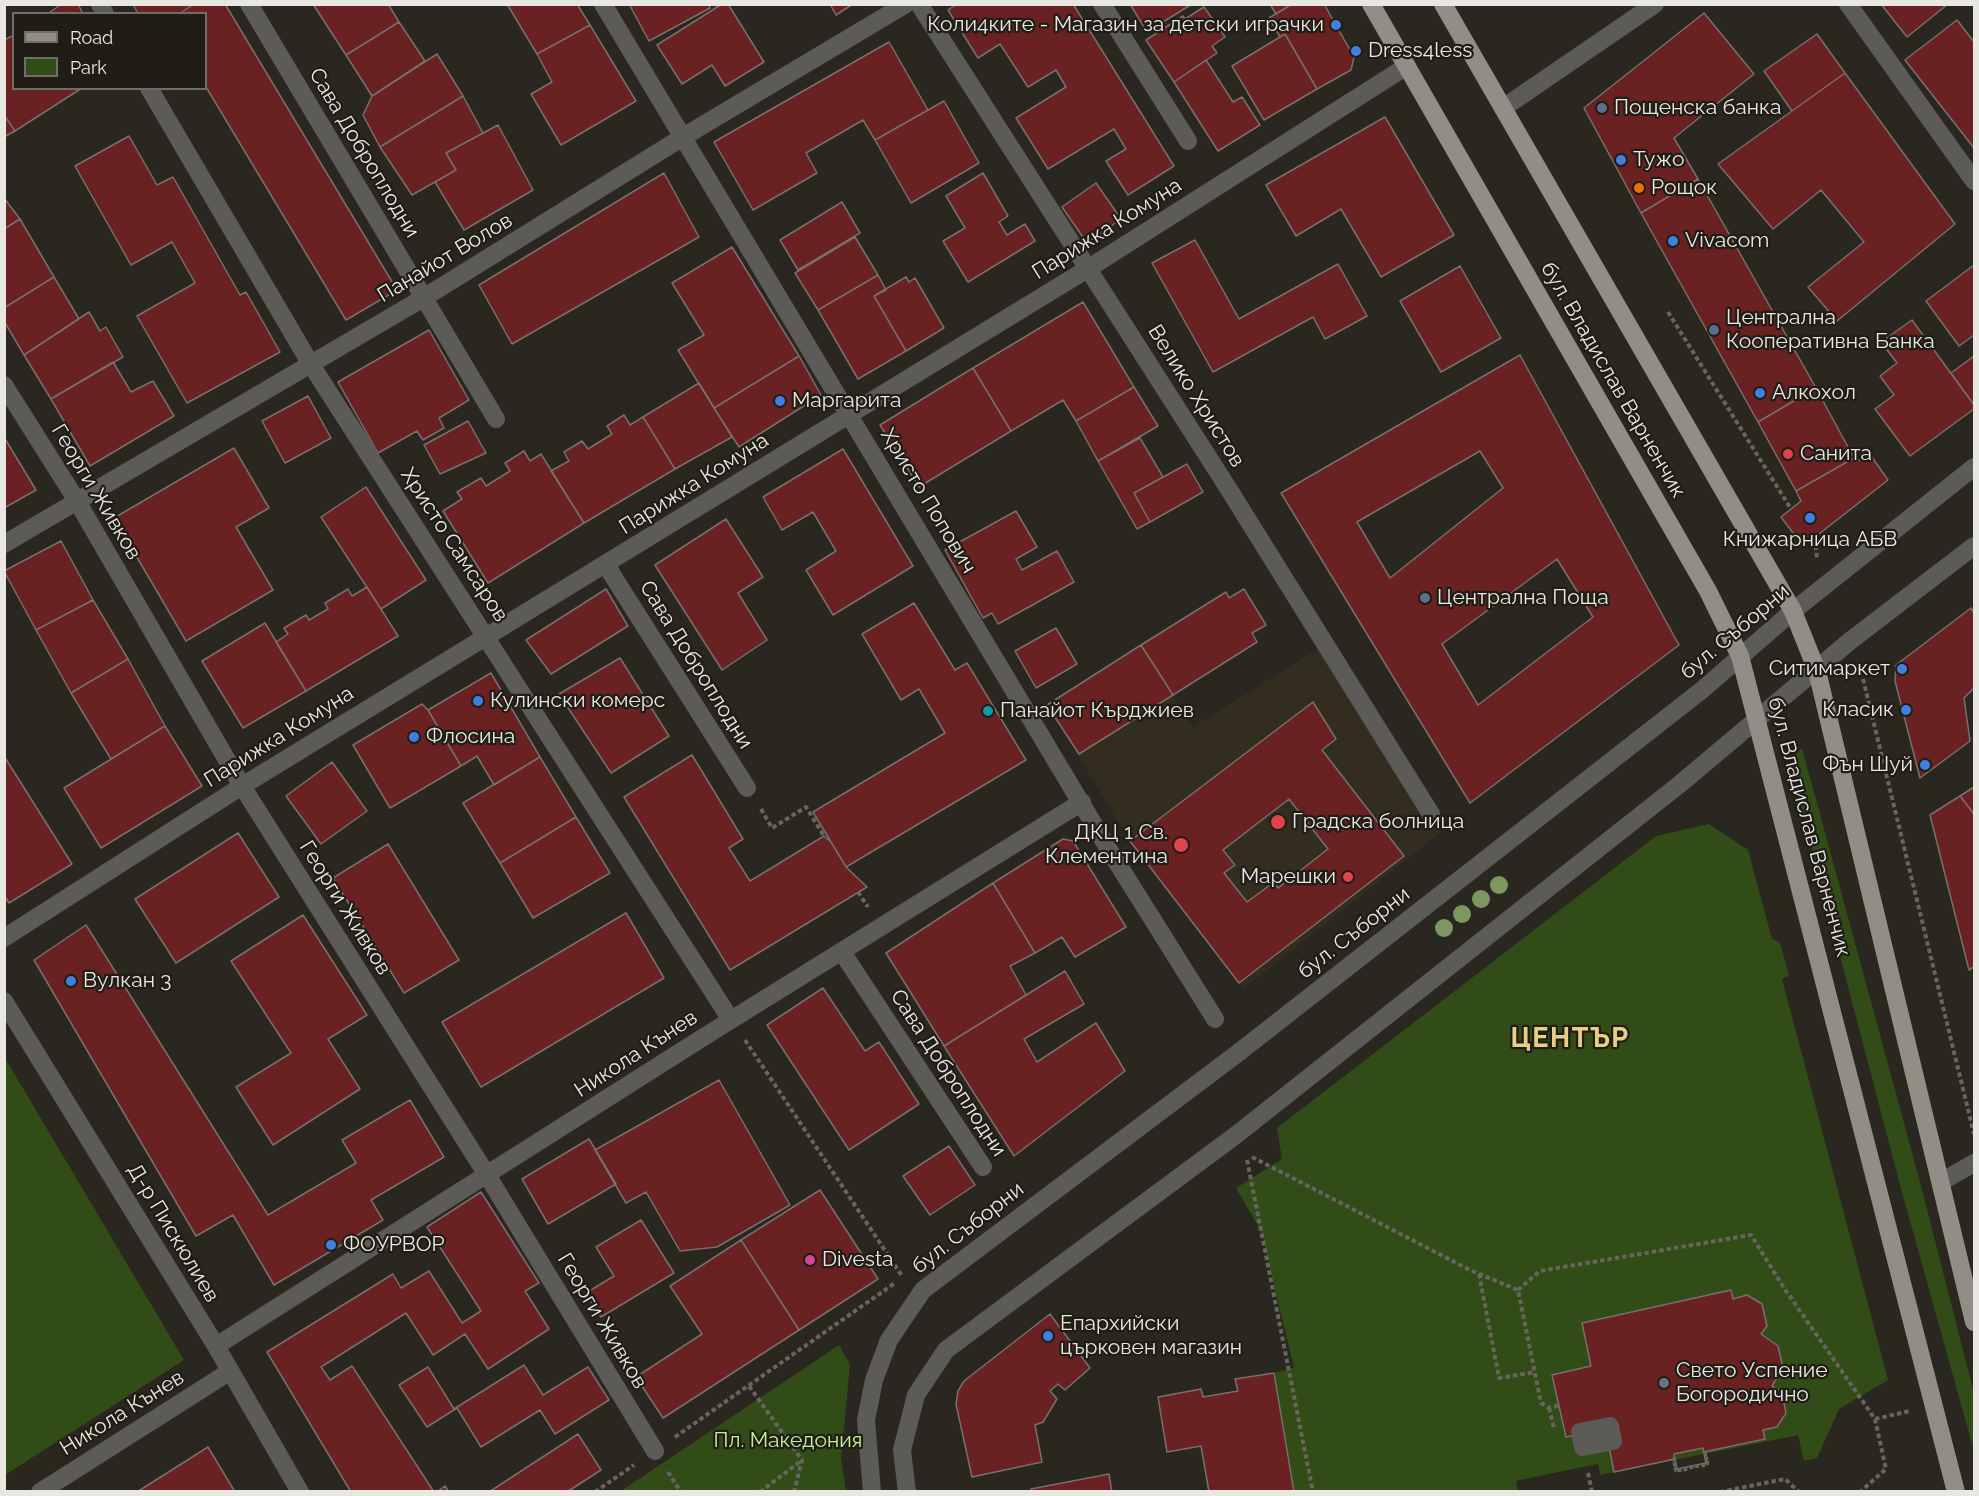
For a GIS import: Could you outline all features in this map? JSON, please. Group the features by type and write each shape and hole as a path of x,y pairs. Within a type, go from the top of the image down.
{"main road":[{"name":"бул. Владислав Варненчик","path":"1371,4 1708,591 1740,656 1759,720 1956,1491"},
{"name":"бул. Владислав Варненчик","path":"1443,4 1793,611 1817,671 1974,1322"}],"street":[{"name":"Сава Доброплодни","path":"249,4 496,419"},
{"name":"Христо Попович","path":"603,4 1111,853 1215,1019"},
{"name":"Панайот Волов","path":"4,544 425,297 683,137 906,4"},
{"name":"Велико Христов","path":"919,4 1089,268 1431,814"},
{"path":"1102,4 1188,141"},
{"path":"1503,108 1655,4"},
{"path":"1848,4 1974,181"},
{"name":"Парижка Комуна","path":"4,938 242,786 1089,268 1407,66"},
{"name":"Христо Самсаров","path":"150,90 310,363 731,1020"},
{"name":"Георги Живков","path":"4,385 77,501 242,786 487,1175 655,1451"},
{"name":"бул. Съборни","path":"872,1491 866,1420 874,1380 889,1341 922,1290 1238,1053 1702,690 1793,611 1974,467"},
{"path":"907,1491 902,1450 916,1395 946,1350 1236,1135 1759,720 1850,641 1974,546"},
{"name":"Сава Доброплодни","path":"606,565 747,788"},
{"name":"Никола Кънев","path":"216,1346 731,1020 1082,802"},
{"name":"Сава Доброплодни","path":"842,952 982,1167"},
{"name":"Д-р Пискюлиев","path":"4,1001 216,1346 300,1491"},
{"path":"1941,1182 1974,1163"},
{"name":"Никола Кънев","path":"40,1491 229,1372"}],"path":[{"path":"1668,312 1791,509"},
{"path":"1863,679 1974,1134"},
{"path":"747,788 772,828 806,807 824,836"},
{"path":"595,1491 749,1386 902,1277 731,1020"},
{"path":"1313,1491 1246,1154 1479,1274 1518,1290"},
{"path":"1518,1290 1540,1271 1751,1235 1784,1288 1875,1419 1886,1469 1860,1491"},
{"path":"1479,1274 1499,1378 1534,1372"},
{"path":"1518,1290 1541,1403 1549,1408 1561,1405"},
{"path":"749,1386 802,1460"},
{"path":"1875,1419 1934,1406"},
{"path":"760,1491 802,1460"},
{"path":"794,1491 802,1460"},
{"path":"1587,1466 1592,1491"},
{"path":"1720,1491 1785,1479 1799,1491"}],"shaded area":[{"name":"Градска болница","path":"1326,644 1431,814 1444,830 1243,989 1130,841 1047,705 1141,645 1193,727"}],"green space":[{"path":"1802,748 1920,1182 1974,1393 1974,1451 1900,1185 1789,761"},
{"path":"1709,824 1748,850 1772,939 1780,943 1789,976 1782,979 1888,1380 1839,1409 1817,1458 1804,1461 1798,1435 1600,1475 1598,1464 1587,1466 1516,1481 1518,1491 1294,1491 1274,1373 1294,1368 1261,1231 1236,1188 1282,1159 1277,1128 1656,836"},
{"path":"5,1058 184,1360 4,1475"},
{"name":"Пл. Македония","path":"839,1345 850,1365 841,1458 846,1491 621,1491"}],"building":[{"path":"62,4 78,4 82,12 50,12"},
{"path":"133,4 194,4 182,12 137,12"},
{"path":"194,4 225,4 397,290 346,320 207,89 207,12 182,12"},
{"path":"313,4 388,4 399,22 346,55"},
{"path":"507,4 577,4 590,25 537,54"},
{"path":"629,4 708,4 710,8 649,41"},
{"path":"722,4 728,4 764,62 725,86 712,65 682,84 657,45"},
{"path":"830,4 853,4 836,15"},
{"path":"957,4 1073,4 1174,166 1128,195 1106,161 1126,149 1114,129 1048,169 1016,118 1066,87 1056,70 1028,87 1000,44 978,58 948,10"},
{"path":"1130,4 1192,4 1147,32"},
{"path":"1270,4 1292,4 1276,14"},
{"path":"1292,4 1324,4 1354,57 1351,70 1317,89 1285,34 1280,37 1269,18"},
{"path":"1881,4 1948,4 1907,37"},
{"path":"1204,7 1225,37 1212,46 1217,53 1174,82 1146,40 1183,16 1185,19"},
{"path":"1704,13 1754,74 1674,138 1698,179 1641,213 1584,108"},
{"path":"1957,20 1974,42 1974,148 1905,60"},
{"path":"399,22 425,61 372,96 346,55"},
{"path":"590,25 636,101 561,145 531,94 552,82 537,54"},
{"path":"1285,34 1317,89 1264,120 1232,66"},
{"path":"1817,34 1845,73 1792,111 1764,71"},
{"path":"12,36 12,90 79,90 15,131 4,115 4,40"},
{"path":"889,42 928,110 875,140 863,120 806,153 817,173 753,210 714,142"},
{"path":"437,54 463,96 380,147 363,115 372,96"},
{"path":"1206,60 1233,102 1242,97 1260,125 1218,151 1174,82"},
{"path":"1845,73 1955,224 1837,321 1808,287 1864,242 1821,190 1773,229 1718,164"},
{"path":"463,96 483,133 446,153 456,170 412,195 380,147"},
{"path":"944,101 979,163 911,203 875,140"},
{"path":"4,115 15,131 4,137"},
{"path":"1385,117 1454,235 1381,277 1341,209 1296,236 1266,185"},
{"path":"498,125 533,190 464,230 435,182 456,170 446,153"},
{"path":"129,136 157,185 173,177 240,295 246,292 280,352 187,403 137,316 195,283 172,242 131,265 75,166"},
{"path":"664,173 699,237 512,344 479,285"},
{"path":"983,173 1008,216 999,222 1007,235 1025,224 1035,241 968,282 943,241 965,228 946,196"},
{"path":"1698,179 1816,388 1758,422 1641,213"},
{"path":"1096,183 1121,219 1087,243 1062,207"},
{"path":"4,198 20,219 4,229"},
{"path":"842,202 860,233 798,270 780,240"},
{"path":"20,219 54,277 4,308 4,229"},
{"path":"855,237 878,275 818,310 795,273"},
{"path":"1195,240 1239,319 1338,264 1367,316 1325,339 1313,317 1213,372 1152,263"},
{"path":"732,247 799,356 714,408 678,350 704,335 672,283"},
{"path":"1974,265 1974,335 1959,346 1926,301"},
{"path":"1460,266 1501,338 1441,372 1400,301"},
{"path":"878,275 886,290 874,296 906,351 858,379 818,310"},
{"path":"54,277 79,319 24,355 4,321 4,308"},
{"path":"906,277 909,282 915,278 944,328 906,351 874,296"},
{"path":"1083,302 1134,387 1076,421 1063,400 1011,431 973,368"},
{"path":"89,312 100,331 106,327 123,357 51,399 24,355"},
{"path":"1912,320 1974,405 1974,409 1910,456 1875,409 1894,395 1880,376 1897,363 1881,342"},
{"path":"429,330 469,400 439,418 444,428 423,440 417,431 378,453 338,382"},
{"name":"Централна Поща","path":"1520,355 1679,645 1470,803 1281,493","holes":["1480,451 1503,488 1390,578 1357,522","1557,559 1593,617 1478,705 1442,644"]},
{"path":"799,356 821,395 739,447 714,408"},
{"path":"1974,356 1974,405 1951,373"},
{"path":"113,362 131,392 153,381 174,416 90,466 51,399"},
{"path":"973,368 1011,431 919,487 880,425"},
{"path":"699,383 732,437 675,469 643,417"},
{"path":"1134,387 1158,426 1098,461 1076,421"},
{"path":"1816,388 1854,458 1796,491 1758,422"},
{"path":"308,396 331,438 285,463 262,421"},
{"path":"624,415 630,425 643,417 675,469 584,523 551,471 569,461 564,452 582,441 588,449 612,434 607,426"},
{"path":"468,421 486,453 440,474 424,445"},
{"path":"4,437 36,490 4,508"},
{"path":"1140,438 1163,477 1134,493 1150,522 1137,529 1098,461"},
{"path":"234,448 269,508 236,527 273,590 186,641 114,518"},
{"path":"843,449 913,566 833,615 806,570 836,551 813,512 782,530 763,497"},
{"path":"524,451 530,461 541,454 584,523 488,583 443,511 462,499 457,492 481,478 486,486 510,471 505,463"},
{"path":"1869,453 1888,480 1810,541 1799,541 1781,517 1801,501 1796,491 1854,458 1856,462"},
{"path":"1187,464 1203,492 1150,522 1134,493"},
{"path":"366,487 426,580 381,609 321,517"},
{"path":"1016,511 1037,547 1016,559 1022,570 1057,551 1074,582 998,624 992,613 983,618 945,550"},
{"path":"726,519 763,577 738,593 767,640 722,670 655,565"},
{"path":"61,541 93,600 36,630 4,571"},
{"path":"367,587 398,636 306,691 276,642 288,634 284,628 306,615 309,620 328,609 325,603 348,589 352,596"},
{"path":"606,589 628,626 551,674 526,640"},
{"path":"1244,589 1266,625 1252,633 1257,642 1173,695 1141,645 1226,592 1229,598"},
{"path":"93,600 128,659 71,693 36,630"},
{"path":"914,603 955,670 967,663 1026,760 846,867 813,812 945,733 919,689 901,700 862,634"},
{"path":"1971,608 1974,613 1974,688 1964,698 1970,741 1920,778 1895,681 1896,665"},
{"path":"265,623 306,691 243,728 202,661"},
{"path":"1056,628 1077,664 1036,688 1015,651"},
{"path":"1141,645 1173,695 1079,754 1047,705"},
{"path":"620,658 669,736 611,773 559,694"},
{"path":"128,659 165,726 111,759 71,693"},
{"path":"491,673 540,757 494,785 477,756 461,766 428,710"},
{"name":"ДКЦ 1 Св. Клементина","path":"1313,702 1336,739 1322,750 1404,856 1239,983 1130,841","holes":["1289,799 1328,849 1278,888 1274,882 1247,902 1224,873 1235,865 1223,850"]},
{"path":"422,704 428,710 461,766 390,808 353,745"},
{"path":"165,726 202,786 101,848 64,788"},
{"path":"692,755 743,839 729,848 750,881 824,836 831,842 846,867 867,887 730,970 624,797"},
{"path":"4,756 72,864 9,903 4,895"},
{"path":"540,757 576,817 500,863 463,803"},
{"path":"332,762 367,811 321,844 286,796"},
{"path":"1974,787 1974,814 1960,796"},
{"path":"1960,796 1974,814 1974,967 1969,970 1930,815"},
{"path":"576,817 610,873 533,918 500,863"},
{"path":"238,833 279,897 176,963 135,899"},
{"path":"1063,839 1073,841 1126,927 1075,957 1062,937 1035,953 993,883"},
{"path":"388,844 459,960 404,993 333,878"},
{"path":"993,883 1035,953 1010,966 1026,995 944,1046 886,953"},
{"path":"626,913 664,978 481,1087 442,1022"},
{"path":"303,915 367,1015 328,1039 360,1089 273,1145 236,1087 291,1053 231,961"},
{"path":"86,925 268,1215 356,1163 342,1140 410,1100 444,1157 371,1200 383,1220 274,1285 233,1215 196,1236 34,960"},
{"path":"1065,971 1084,1004 1024,1039 1037,1062 1096,1023 1125,1071 1014,1156 944,1046"},
{"path":"823,988 865,1051 879,1042 919,1104 849,1150 767,1025"},
{"path":"719,1080 790,1205 717,1247 680,1251 646,1192 626,1203 595,1150"},
{"path":"589,1139 616,1184 548,1224 522,1179"},
{"path":"949,1146 975,1185 930,1215 903,1176"},
{"name":"Divesta","path":"820,1190 878,1279 799,1330 741,1240"},
{"path":"481,1192 539,1283 525,1291 549,1329 488,1369 465,1334 433,1355 406,1313 321,1367 330,1380 352,1366 434,1492 351,1492 267,1352 393,1274 401,1288 429,1271 462,1323 481,1311 427,1227"},
{"path":"641,1220 674,1273 601,1317 586,1293 614,1276 596,1247"},
{"path":"741,1240 799,1330 663,1418 636,1377 702,1334 670,1286"},
{"name":"Свето Успение Богородично","path":"1731,1290 1733,1299 1747,1295 1762,1304 1767,1326 1761,1334 1778,1346 1783,1368 1772,1386 1782,1392 1786,1413 1777,1427 1763,1430 1765,1439 1704,1452 1706,1463 1677,1469 1675,1459 1614,1472 1608,1442 1580,1434 1566,1437 1552,1375 1591,1366 1582,1323"},
{"path":"1050,1314 1090,1368 1065,1390 1058,1384 1050,1391 1057,1399 1043,1422 1035,1425 1042,1462 972,1477 956,1404 958,1391 964,1381"},
{"path":"524,1365 543,1395 588,1367 609,1400 555,1434 540,1410 481,1447 457,1408 427,1427 399,1385 428,1367 454,1409"},
{"path":"1274,1373 1294,1492 1209,1492 1201,1446 1167,1452 1158,1397 1201,1389 1203,1397 1238,1391 1235,1379"},
{"path":"578,1434 601,1470 567,1492 489,1492"},
{"path":"208,1447 235,1492 137,1492"},
{"path":"1703,1448 1706,1463 1677,1469 1674,1454"},
{"path":"1109,1474 1112,1492 1032,1492 1031,1489"},
{"path":"445,1486 449,1492 437,1492"}],"place":[{"name":"Коли4ките - Магазин за детски играчки","path":"1336,25"},
{"name":"Dress4less","path":"1356,51"},
{"name":"Пощенска банка","path":"1602,108"},
{"name":"Тужо","path":"1621,160"},
{"name":"Рощок","path":"1639,188"},
{"name":"Vivacom","path":"1673,241"},
{"name":"Централна Кооперативна Банка","path":"1714,330"},
{"name":"Алкохол","path":"1760,393"},
{"name":"Маргарита","path":"780,401"},
{"name":"Санита","path":"1788,454"},
{"name":"Книжарница АБВ","path":"1810,518"},
{"name":"Централна Поща","path":"1425,598"},
{"name":"Ситимаркет","path":"1902,669"},
{"name":"Кулински комерс","path":"478,701"},
{"name":"Класик","path":"1906,710"},
{"name":"Панайот Кърджиев","path":"988,711"},
{"name":"Флосина","path":"414,737"},
{"name":"Фън Шуй","path":"1925,765"},
{"name":"Градска болница","path":"1278,822"},
{"name":"ДКЦ 1 Св. Клементина","path":"1181,845"},
{"name":"Марешки","path":"1348,877"},
{"name":"Вулкан 3","path":"71,981"},
{"name":"ФОУРВОР","path":"331,1245"},
{"name":"Divesta","path":"810,1260"},
{"name":"Епархийски църковен магазин","path":"1048,1336"},
{"name":"Свето Успение Богородично","path":"1664,1383"}],"district":[{"name":"ЦЕНТЪР","path":"1570,1039"}]}
